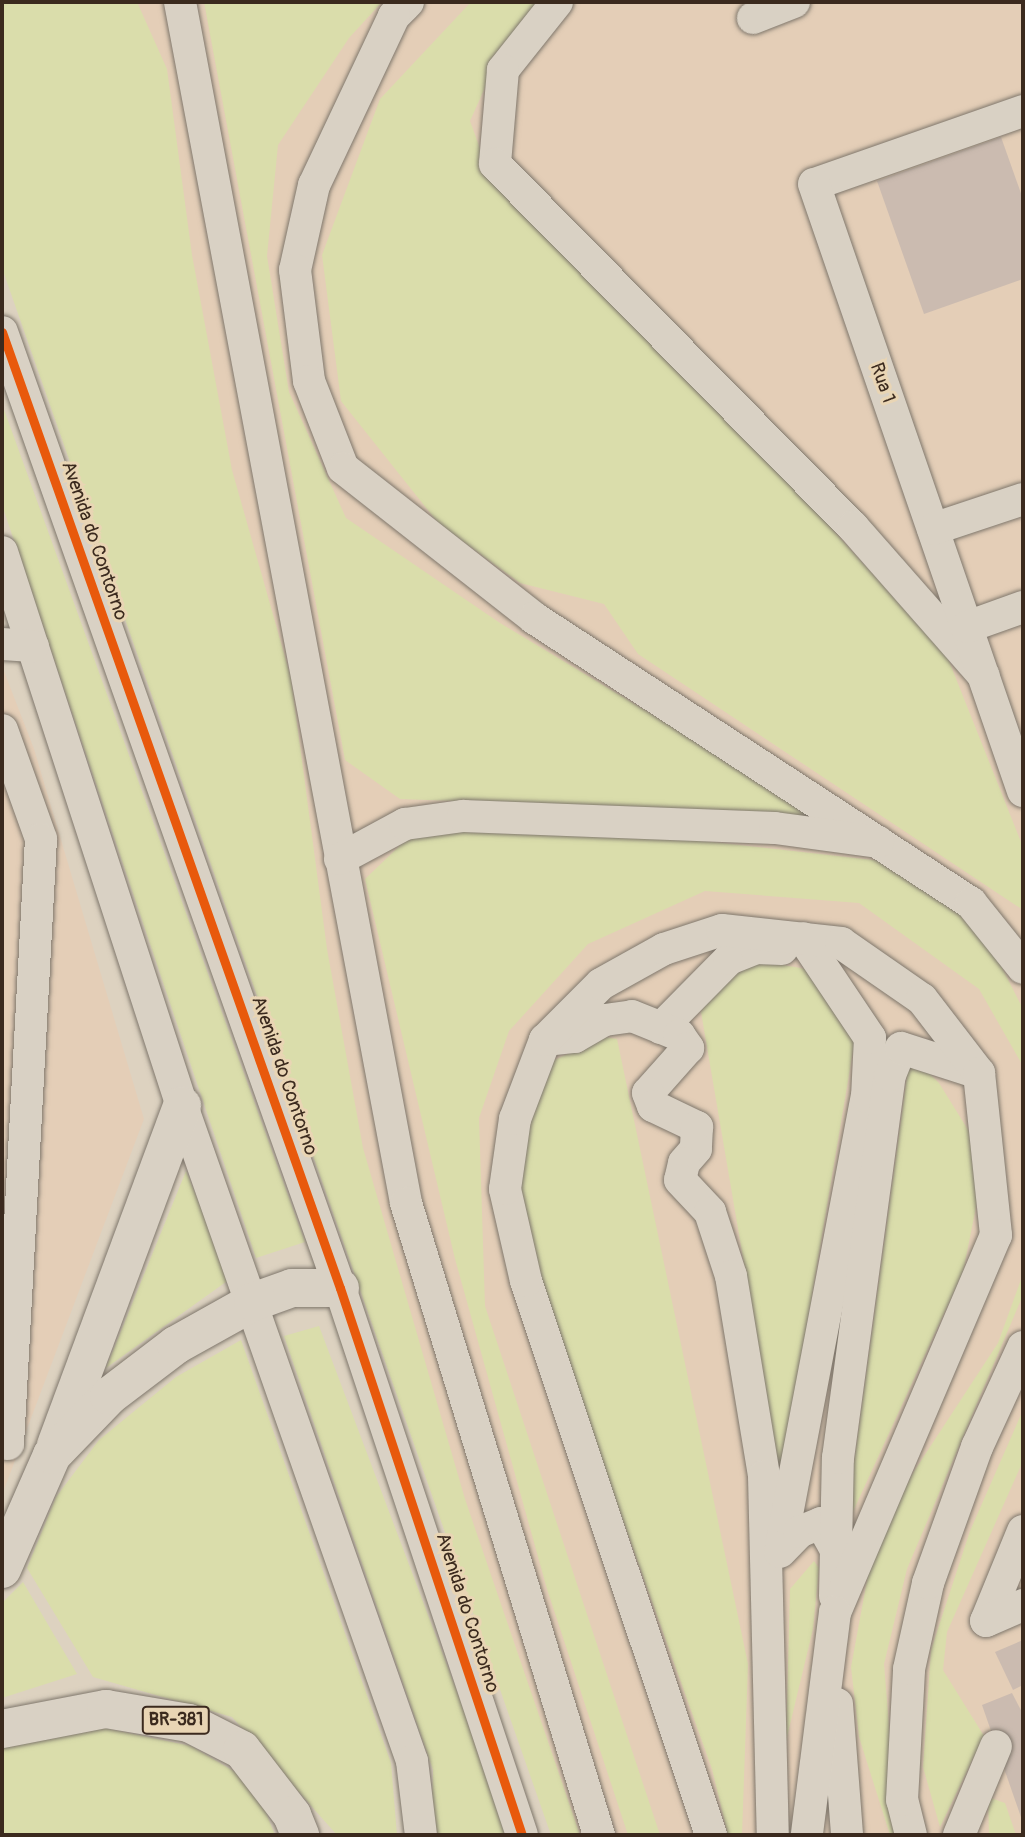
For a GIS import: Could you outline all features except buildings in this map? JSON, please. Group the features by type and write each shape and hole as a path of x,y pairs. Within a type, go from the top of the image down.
{"highway":[{"path":"2,1569 52,1455 182,1106"},
{"path":"52,1455 109,1396 166,1352 253,1302 292,1288 340,1289"},
{"name":"BR-381","path":"2,1729 106,1709 189,1723 242,1750 292,1815 300,1835"}],"street":[{"path":"180,2 406,1203 599,1835"},
{"path":"408,2 394,16 314,185 295,270 309,381 343,468 534,618 885,843 971,903 1023,968"},
{"path":"558,2 503,70 495,164 853,527 984,676"},
{"path":"753,18 794,2"},
{"name":"Rua 1","path":"1023,111 814,184 1023,791"},
{"name":"Avenida do Contorno","path":"2,332 340,1289 522,1835"},
{"path":"933,529 1023,499"},
{"path":"2,552 182,1106 412,1761 421,1835"},
{"path":"967,627 1023,607"},
{"path":"2,644 33,646"},
{"path":"2,730 41,839 8,1444"},
{"path":"340,859 405,824 463,816 775,828 885,843"},
{"path":"711,1835 526,1281 505,1189 515,1119 545,1040 601,984 664,949 722,930 806,943 870,1038 867,1097 768,1620"},
{"path":"661,1028 729,959 756,948 841,943 922,999 979,1073 996,1235 833,1624 847,1835"},
{"path":"545,1040 575,1037 605,1020 632,1016 679,1035 688,1048 648,1093 653,1106 698,1127 696,1149 684,1163 680,1180 710,1212 731,1276 764,1476 774,1835"},
{"path":"807,1835 833,1624 838,1458 890,1075 901,1048 979,1073"},
{"path":"911,1835 902,1800 909,1669 928,1583 977,1447 1023,1347"},
{"path":"780,1552 799,1532 821,1523 836,1550"},
{"path":"1023,1531 986,1621 1023,1605"},
{"path":"905,1734 932,1835"},
{"path":"959,1835 996,1746"}],"shaded area":[{"path":"2,2 1023,2 1023,1835 554,1835"},
{"path":"2,666 34,749 144,1119 2,1495"}],"green space":[{"path":"2,2 137,2 167,69 192,255 232,470 291,678 327,949 363,1148 465,1499 580,1835 551,1835 2,268"},
{"path":"204,2 382,2 349,38 278,145 267,256 289,392 346,518 500,623 842,829 676,809 400,799 345,760"},
{"path":"471,2 547,2 492,72 470,121 489,173 726,412 947,656 1023,847 1023,910 638,654 604,604 520,583 439,524 341,401 322,255 380,99"},
{"path":"2,404 305,1242 256,1258 2,505"},
{"path":"588,828 900,863 984,932 1023,1009 1023,1066 979,989 859,903 705,891 588,944 509,1031 479,1118 485,1306 660,1835 628,1835 547,1589 455,1259 365,879 413,833"},
{"path":"760,961 806,969 855,1039 781,1480 701,1012 720,975"},
{"path":"605,1037 617,1039 748,1664 742,1835 728,1835 712,1769 562,1350 519,1211 527,1119 552,1061"},
{"path":"910,1055 939,1083 970,1133 977,1202 963,1272 845,1529"},
{"path":"186,1171 230,1279 106,1368"},
{"path":"1023,1274 1023,1295 907,1569 884,1664 898,1835 890,1835 859,1737 851,1667 871,1559 911,1476 998,1343"},
{"path":"319,1326 511,1835 431,1835 433,1770 284,1336"},
{"path":"241,1340 391,1763 397,1835 337,1835 232,1717 93,1677 27,1568 56,1497 99,1440 176,1377"},
{"path":"1023,1410 1023,1461 947,1632 943,1670 984,1736 940,1827 923,1767 931,1650 970,1531"},
{"path":"814,1561 819,1568 813,1629 786,1741 790,1589"},
{"path":"23,1582 77,1674 2,1698 2,1603"},
{"path":"95,1726 191,1746 254,1783 275,1835 2,1835 2,1745"},
{"path":"988,1797 1005,1803 1016,1835 989,1835"}],"cycle path":[{"path":"2,332 340,1288 522,1835"}]}
